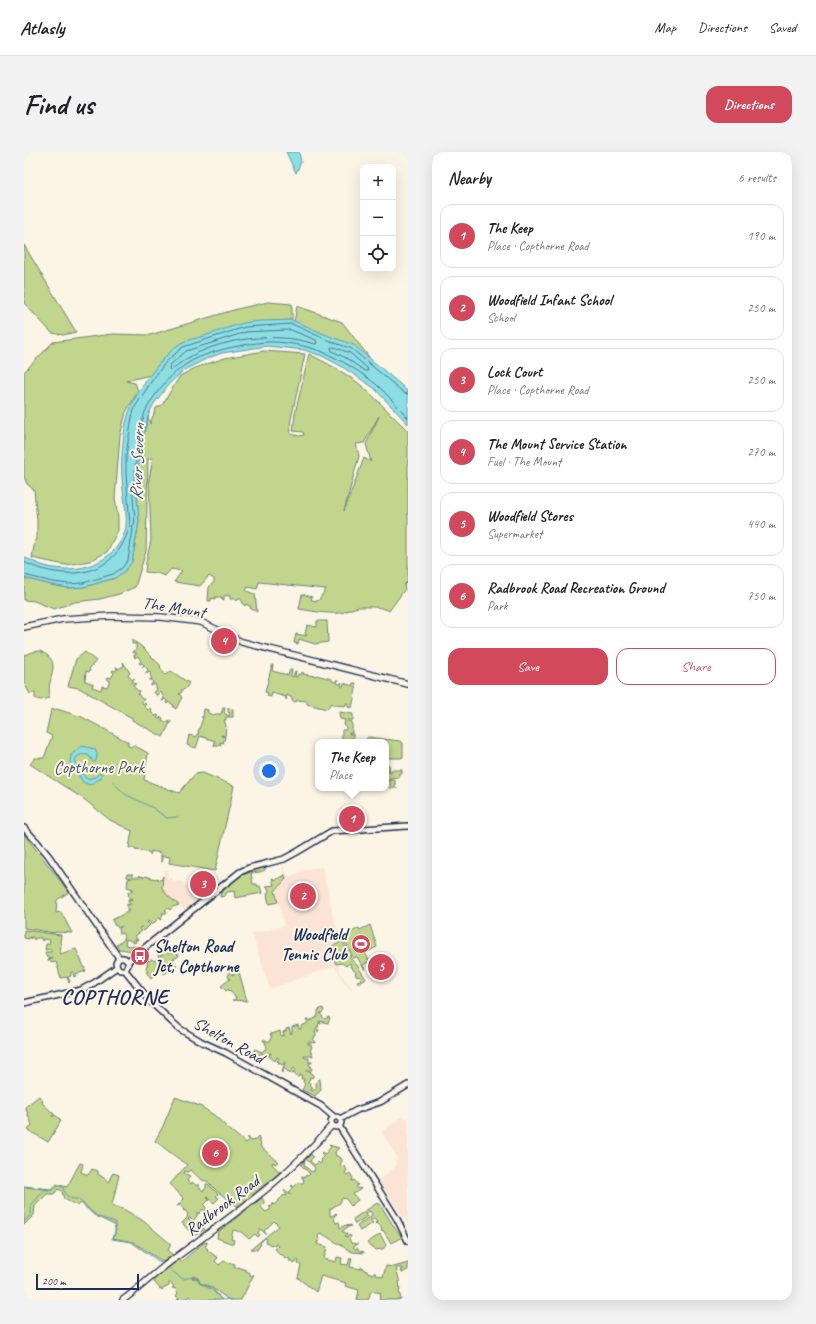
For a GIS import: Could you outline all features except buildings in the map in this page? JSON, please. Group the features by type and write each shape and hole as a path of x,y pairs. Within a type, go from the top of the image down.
{"main road":[{"name":"The Mount","path":"24,627 63,619 111,616 154,616 201,622 242,642 408,684"},
{"path":"117,967 121,970 125,970 128,965 128,961 240,872 249,868 284,859 332,831 408,826"},
{"path":"24,828 38,842 52,860 119,958 124,958 128,961"},
{"path":"117,967 116,963 119,958"},
{"path":"24,1003 81,990 117,967"},
{"name":"Shelton Road","path":"125,970 149,1000 180,1028 202,1042 226,1053 322,1106 337,1118"},
{"path":"339,1126 332,1126 330,1121 380,1102 408,1085"},
{"path":"337,1118 341,1122 339,1126 397,1218 408,1241"},
{"name":"Radbrook Road","path":"123,1300 174,1258 259,1195 332,1126"}],"shaded area":[{"path":"281,863 288,877 308,869 322,867 335,923 343,941 329,948 340,968 338,969 342,976 353,989 351,990 343,981 335,966 270,989 252,934 284,926 275,891 286,879"},
{"path":"164,870 168,870 168,878 172,878 173,881 182,881 186,886 190,887 199,899 184,911 179,904 168,896 162,888"},
{"path":"403,1116 408,1119 408,1225 378,1180 395,1167 397,1157 381,1132"}],"green space":[{"path":"24,245 76,332 63,335 52,333 24,303"},
{"path":"268,302 292,304 292,320 245,323 163,359 150,376 126,381 135,383 138,391 126,412 120,436 115,498 118,517 118,530 107,552 90,561 65,565 32,558 35,540 37,540 37,520 34,490 27,484 24,477 24,372 53,342 112,334 150,335 237,309"},
{"path":"297,306 342,322 369,357 294,322"},
{"path":"264,351 305,354 290,424 291,434 299,436 304,435 303,432 293,431 295,414 309,354 357,382 408,431 408,581 404,585 405,589 389,611 382,608 370,607 358,607 335,613 299,609 302,594 312,597 311,600 318,601 326,589 259,582 257,589 248,587 246,591 255,594 257,612 246,604 245,606 241,599 238,599 237,601 230,599 230,596 228,595 224,596 224,601 222,600 222,597 221,599 221,597 215,597 215,599 211,598 211,601 208,601 209,587 214,582 214,579 209,576 200,586 174,582 182,571 171,569 165,576 157,573 145,572 151,540 149,479 153,458 148,459 146,551 135,587 119,594 100,599 75,602 54,609 34,601 24,600 24,578 68,588 84,587 115,578 132,562 139,521 137,497 138,471 148,416 150,424 156,408 162,405 180,376 195,368 225,358","holes":["379,416 366,444 371,462 364,458 344,511 359,456 356,444 364,443"]},
{"path":"317,621 327,621 328,642 315,644 299,639 298,644 294,643 296,634 307,636 305,634 307,625 317,627"},
{"path":"132,640 141,646 161,666 160,667 165,675 171,671 189,683 186,688 181,690 182,692 179,694 182,697 176,709 173,707 174,705 168,702 167,704 165,699 162,701 164,698 161,692 157,696 154,692 157,690 155,684 151,686 153,683 152,680 149,680 152,679 150,672 146,674 145,673 148,670 142,663 139,663 141,661 138,656 135,658 134,655 136,655 136,652 133,653 133,651 136,650 136,644 132,644"},
{"path":"40,651 50,658 53,668 49,685 49,696 48,698 38,700 35,698 35,693 30,694 24,683 24,655"},
{"path":"85,652 96,661 89,669 89,672 86,671 85,681 93,684 92,687 101,690 102,686 107,687 110,681 107,679 108,677 111,678 114,673 112,671 117,670 116,667 118,669 124,666 123,662 130,673 128,675 132,680 134,678 135,679 132,682 136,684 133,686 138,691 139,690 140,692 138,694 142,699 144,699 142,702 143,704 146,704 144,706 148,710 151,708 151,712 155,716 159,716 157,718 159,719 161,717 163,718 162,720 168,723 169,720 171,721 163,737 79,688 68,686 76,659"},
{"path":"272,665 272,671 288,675 290,670 292,670 291,676 293,677 296,671 295,677 297,677 298,674 301,675 302,672 304,673 303,674 316,675 332,679 332,681 336,682 337,679 337,683 340,684 342,682 341,686 343,687 344,683 352,686 353,683 356,683 355,687 357,688 352,708 348,707 348,703 346,703 345,706 331,703 327,709 307,704 307,701 292,701 292,698 287,695 286,700 286,697 272,692 271,697 267,696 268,693 265,692"},
{"path":"223,708 225,708 224,713 229,716 230,713 228,712 228,708 233,709 233,717 226,717 226,720 224,720 226,726 225,736 221,736 225,737 223,741 224,743 220,742 221,746 219,745 217,747 218,745 214,746 215,741 200,736 196,748 187,745 189,735 196,737 197,734 199,734 198,732 203,718 201,717 203,717 204,709 208,710 208,713 214,715 221,714"},
{"name":"Copthorne Park","path":"57,709 82,717 128,742 128,746 131,747 133,745 148,753 144,780 179,793 195,774 203,773 234,786 215,871 169,863 170,857 162,856 161,862 161,853 151,851 151,854 149,854 149,852 129,848 132,831 110,820 85,800 30,764 35,758 44,758 52,736 46,733 51,710"},
{"path":"339,712 353,714 353,720 348,721 352,722 352,733 349,734 353,734 353,739 342,739 342,730 346,730 346,727 344,725 345,720 340,719"},
{"path":"368,737 384,739 366,739"},
{"path":"389,740 400,741 403,743 403,757 389,758"},
{"path":"389,765 390,773 391,770 402,770 402,774 399,774 399,777 391,778 391,780 395,780 395,787 398,788 390,788"},
{"path":"24,834 69,892 57,900 56,913 61,912 72,933 55,933 24,928"},
{"path":"265,867 265,870 251,873 253,884 260,886 262,893 235,898 234,891 227,892 225,896 220,897 221,892 242,875"},
{"path":"127,874 133,874 133,877 139,877 140,875 140,877 143,876 143,878 146,876 155,879 157,878 159,880 162,879 163,876 162,888 168,896 179,905 170,910 168,908 165,910 167,913 162,913 162,920 159,918 152,925 148,921 147,922 150,925 144,931 141,927 139,928 142,931 135,936 138,940 135,939 136,942 133,943 133,940 131,941 126,939 125,945 139,947 133,951 119,949 116,945 125,939 123,938 124,936 122,933 120,934 119,929 122,926 118,928 112,920 129,911 127,910 127,904 130,905 128,899 132,899 129,898 128,892 131,892 133,889 127,887 128,879 132,878 127,877"},
{"path":"284,875 286,879 275,891 278,902 269,904 267,895 269,890 266,886 274,885 272,878 274,880"},
{"name":"Woodfield Tennis Club","path":"370,925 377,947 365,953 375,971 374,972 369,962 363,965 364,969 357,957 353,958 343,937 359,928 360,930"},
{"path":"24,930 61,935 60,954 76,949 86,971 76,974 74,977 73,972 71,972 71,976 68,977 69,983 67,977 61,978 56,962 51,963 48,959 53,958 46,956 45,952 51,952 51,949 45,950 46,944 49,944 50,940 43,939 42,941 41,938 36,938 34,940 33,937 31,937 31,939 30,937 29,939 24,938"},
{"name":"Woodfield Tennis Club","path":"343,941 351,959 366,979 359,984 357,981 362,979 361,977 357,977 355,974 356,973 350,967 351,964 349,963 346,966 342,963 336,964 329,948"},
{"path":"173,948 179,956 172,960 177,965 164,974 160,970 151,978 146,972 148,971 146,969 148,965 147,959 149,961 152,959 154,961 159,957 157,954 159,953 161,956 162,955 163,952 161,950 163,949 169,954 172,954 169,949"},
{"path":"230,970 232,970 232,975 239,972 247,1001 232,1000 235,1000 236,996 234,996 230,990 229,991 228,989 226,991 221,986 230,979 228,977"},
{"path":"323,1008 324,1011 320,1014 325,1019 328,1017 330,1018 328,1023 319,1021 321,1024 319,1023 319,1027 316,1029 319,1030 318,1032 315,1031 316,1035 313,1040 316,1043 308,1042 308,1044 311,1044 312,1046 310,1052 313,1056 304,1056 305,1058 309,1058 309,1062 312,1062 309,1063 312,1070 306,1071 310,1071 313,1075 313,1077 309,1078 310,1079 308,1081 313,1088 311,1089 312,1091 317,1088 316,1083 320,1079 321,1090 315,1096 302,1090 305,1084 303,1082 304,1079 301,1079 301,1074 299,1077 295,1075 295,1073 292,1074 295,1069 293,1068 290,1074 284,1068 282,1073 281,1072 286,1062 283,1065 278,1063 279,1062 277,1061 279,1058 277,1057 275,1061 269,1056 271,1053 268,1057 261,1053 258,1057 261,1059 260,1062 256,1060 253,1052 255,1049 262,1052 265,1050 267,1046 265,1044 266,1042 263,1041 264,1039 269,1042 272,1036 270,1035 271,1033 280,1031 281,1036 284,1035 283,1032 286,1031 286,1029 289,1028 291,1034 292,1027 298,1025 299,1029 301,1029 301,1026 308,1023 306,1019 309,1021 316,1018 318,1016 318,1010"},
{"path":"39,1096 43,1101 43,1104 54,1114 52,1117 55,1115 61,1121 48,1142 28,1130 32,1125 25,1107"},
{"path":"175,1097 200,1106 214,1115 246,1143 248,1141 248,1137 250,1141 256,1140 258,1136 260,1146 278,1162 275,1164 273,1162 272,1164 280,1172 240,1206 237,1206 218,1192 207,1181 200,1179 190,1170 188,1172 185,1171 184,1173 190,1176 187,1181 191,1184 192,1182 197,1186 199,1184 199,1187 203,1191 206,1188 206,1184 208,1184 218,1194 216,1196 219,1198 214,1203 207,1197 209,1200 204,1205 207,1209 205,1211 203,1209 199,1214 197,1212 197,1216 193,1221 190,1218 188,1219 193,1227 196,1224 197,1226 201,1225 205,1229 194,1236 182,1223 188,1217 188,1214 185,1210 183,1211 184,1210 180,1205 177,1206 184,1199 170,1184 187,1165 155,1141"},
{"path":"329,1145 339,1148 335,1152 336,1156 342,1159 340,1164 342,1167 344,1165 347,1170 345,1173 347,1175 350,1173 353,1178 352,1181 354,1180 358,1185 356,1186 358,1189 361,1189 353,1194 358,1200 351,1206 346,1199 343,1198 340,1203 330,1209 330,1216 336,1213 337,1214 334,1216 334,1219 336,1223 339,1222 340,1228 346,1225 352,1226 342,1231 347,1234 345,1236 346,1237 350,1235 351,1237 349,1239 352,1244 358,1244 353,1247 355,1249 357,1248 360,1252 363,1251 364,1253 352,1252 321,1233 318,1236 320,1239 317,1244 327,1247 324,1259 336,1262 337,1257 342,1258 341,1264 348,1265 350,1258 352,1258 350,1267 361,1269 361,1267 367,1272 374,1274 376,1273 376,1275 381,1277 383,1277 386,1266 394,1267 408,1263 408,1270 403,1273 401,1270 403,1270 403,1268 396,1268 399,1279 401,1300 379,1300 381,1293 371,1291 368,1300 357,1300 359,1290 345,1286 346,1283 321,1276 316,1292 298,1278 301,1265 298,1264 299,1261 297,1260 296,1263 289,1261 290,1259 287,1258 284,1259 285,1257 281,1254 280,1255 275,1249 278,1246 276,1244 275,1246 272,1244 271,1245 266,1242 267,1239 265,1238 260,1243 261,1244 257,1250 251,1249 279,1226 274,1221 264,1231 266,1234 260,1229 258,1233 260,1235 258,1237 255,1234 249,1239 241,1232 233,1230 231,1239 234,1240 233,1244 217,1238 218,1232 262,1198 264,1203 261,1207 266,1212 271,1209 269,1207 273,1205 272,1203 274,1205 284,1195 287,1195 284,1191 285,1190 291,1194 289,1192 293,1188 291,1186 292,1185 294,1187 298,1183 303,1183 304,1180 301,1176 304,1178 306,1175 308,1176 310,1174 301,1165 305,1160 304,1165 311,1172 314,1172 315,1168 306,1159 311,1154 313,1157 310,1161 315,1165 318,1162 320,1164 322,1162 320,1160 324,1156 321,1153 322,1152 325,1154 331,1147"},
{"path":"80,1163 83,1164 81,1172 88,1175 92,1169 98,1171 98,1174 108,1182 110,1181 113,1173 119,1175 112,1205 125,1210 142,1220 171,1244 168,1251 173,1255 163,1262 133,1242 113,1238 116,1230 114,1225 94,1215 81,1203 78,1206 64,1199 62,1191 58,1189 54,1194 47,1194 35,1206 34,1215 24,1225 24,1186 51,1189 57,1184 67,1187"},
{"path":"377,1203 380,1204 402,1237 391,1243 378,1223 375,1223 377,1221 374,1218 370,1219 373,1223 360,1231 357,1226 371,1216 372,1214 370,1211 366,1213 368,1216 355,1224 353,1219"},
{"path":"380,1234 386,1245 383,1249 376,1250 373,1247 370,1247 367,1243"},
{"path":"207,1242 205,1246 208,1249 207,1250 218,1258 215,1261 219,1265 224,1261 235,1264 234,1267 246,1270 252,1276 254,1274 241,1300 229,1300 211,1287 200,1283 198,1278 193,1276 192,1278 198,1279 199,1283 211,1289 222,1300 189,1300 192,1299 190,1296 183,1300 177,1300 179,1298 176,1296 178,1293 176,1289 172,1288 174,1287 171,1283 169,1283 169,1286 161,1290 154,1282 154,1278 179,1260 181,1262 203,1243"}],"water":[{"path":"286,152 299,152 301,162 296,173"},
{"name":"River Severn","path":"292,320 354,345 401,385 408,392 408,424 374,388 341,366 322,356 304,350 267,346 222,353 206,359 184,370 169,384 153,405 148,416 138,471 137,497 139,521 132,562 125,571 115,578 84,587 68,588 24,578 24,557 39,564 51,567 66,569 78,568 89,566 99,561 116,548 126,527 122,481 122,449 127,418 139,391 152,372 167,355 183,342 239,324 256,321"},
{"path":"82,746 95,749 97,754 96,761 93,762 90,757 84,754 76,758 75,761 81,768 84,776 87,779 95,777 100,773 102,774 101,778 90,785 83,782 70,762 71,755"}],"waterway":[{"path":"113,782 125,794 153,808 167,818 178,817"},
{"path":"24,1222 31,1214 31,1205 43,1192 53,1190 58,1186 63,1187 68,1197 78,1199 98,1217 115,1222 115,1235 113,1235 112,1239 131,1242 163,1264"},
{"path":"24,1187 51,1190"},
{"path":"168,1267 183,1279 192,1277 198,1279 200,1283 212,1288 222,1300 231,1300"}],"place":[{"name":"The Mount Service Station","path":"224,641"},
{"name":"The Keep","path":"352,819"},
{"name":"Lock Court","path":"203,884"},
{"name":"Woodfield Infant School","path":"303,896"},
{"name":"Woodfield Tennis Club","path":"361,944"},
{"name":"Shelton Road Jct, Copthorne","path":"140,956"},
{"name":"Woodfield Stores","path":"381,967"},
{"name":"Radbrook Road Recreation Ground","path":"215,1153"}],"district":[{"name":"COPTHORNE","path":"115,997"}]}
